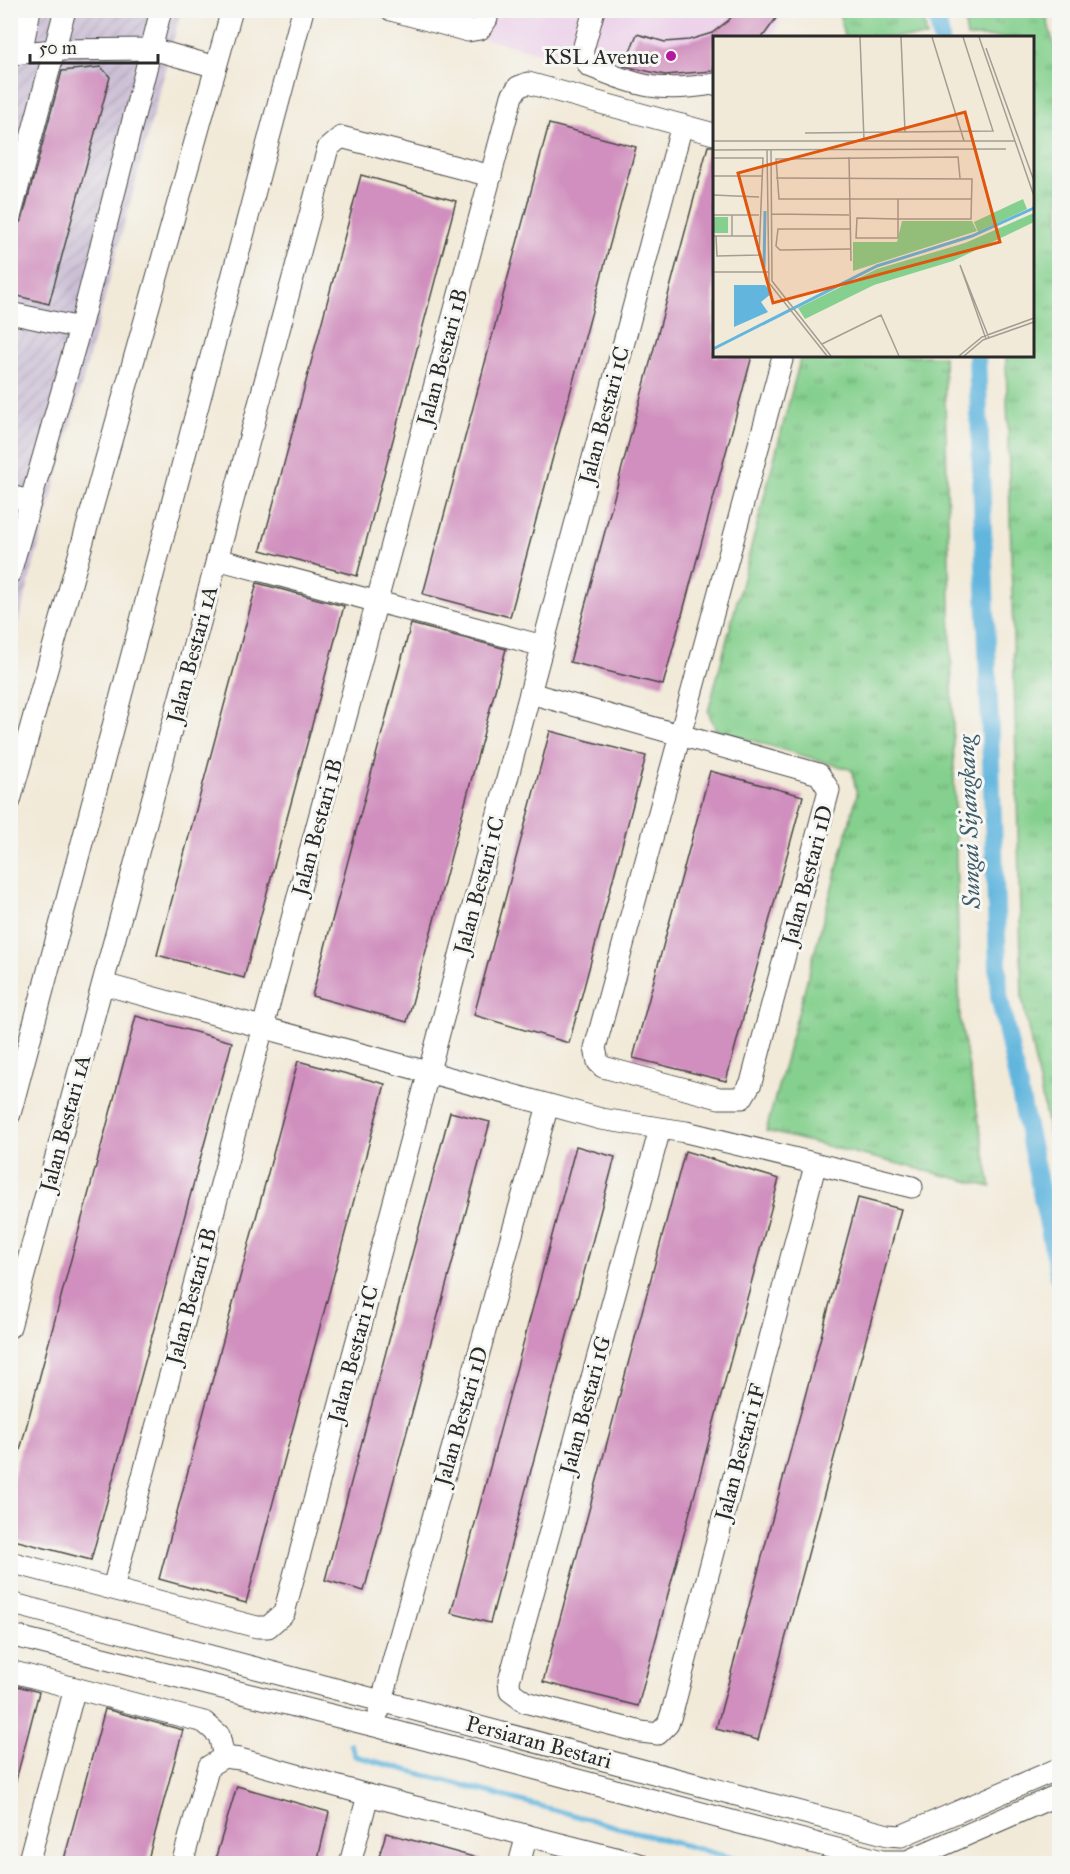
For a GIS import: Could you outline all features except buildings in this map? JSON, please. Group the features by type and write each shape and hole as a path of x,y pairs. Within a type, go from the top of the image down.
{"street":[{"path":"30,10 16,54 55,50 152,49 216,67"},
{"path":"10,217 65,10"},
{"path":"10,573 20,498 80,328 161,10"},
{"path":"10,801 232,10"},
{"path":"10,1114 303,10"},
{"path":"391,10 468,31 480,29 487,19"},
{"path":"594,10 582,53 589,66 652,88 674,90 713,84"},
{"name":"Jalan Bestari 1B","path":"113,1588 512,96 518,87 528,83 682,125"},
{"path":"682,125 713,134"},
{"name":"Jalan Bestari 1C","path":"113,1588 257,1627 268,1627 277,1622 284,1613 682,125"},
{"name":"Jalan Bestari 1A","path":"10,1328 328,148 340,136 491,176"},
{"path":"10,313 80,328"},
{"path":"680,734 783,357"},
{"path":"217,559 543,646"},
{"name":"Jalan Bestari 1D","path":"530,693 680,734 819,774 829,790 751,1083 742,1098 732,1100 603,1067 598,1062 595,1048 680,734"},
{"path":"103,984 601,1119 697,1135 815,1166 912,1187"},
{"name":"Jalan Bestari 1D","path":"375,1726 548,1105"},
{"name":"Jalan Bestari 1G","path":"658,1734 641,1732 525,1702 510,1691 509,1681 660,1129"},
{"name":"Jalan Bestari 1F","path":"658,1734 668,1724 673,1709 815,1166"},
{"path":"10,1562 113,1588"},
{"name":"Persiaran Bestari","path":"10,1603 832,1820 901,1836 1059,1768"},
{"name":"Persiaran Bestari","path":"10,1635 375,1726 822,1855 907,1862 1059,1794"},
{"path":"10,1671 204,1722 219,1735 224,1757"},
{"path":"28,1863 75,1688"},
{"path":"182,1863 209,1766 224,1757 240,1759 368,1795 639,1863"},
{"path":"350,1863 368,1795"},
{"path":"822,1855 832,1820"},
{"path":"519,1863 527,1834"}],"shaded area":[{"path":"11,11 181,11 11,650"},
{"path":"374,11 785,11 772,36 713,36 713,77 674,87"}],"green space":[{"path":"839,11 922,11 927,36 844,36"},
{"path":"963,11 1045,11 1059,65 1059,1182 1022,998 1006,357 1034,357 1034,36 967,36"},
{"path":"801,357 944,357 960,1019 991,1187 766,1131 857,795 852,770 716,730 708,712"}],"waterway":[{"name":"Sungai Sijangkang","path":"936,10 941,36"},
{"name":"Sungai Sijangkang","path":"977,357 999,995 1060,1281"},
{"path":"350,1744 355,1756 754,1864"}],"place":[{"name":"KSL Avenue","path":"671,56"}]}
